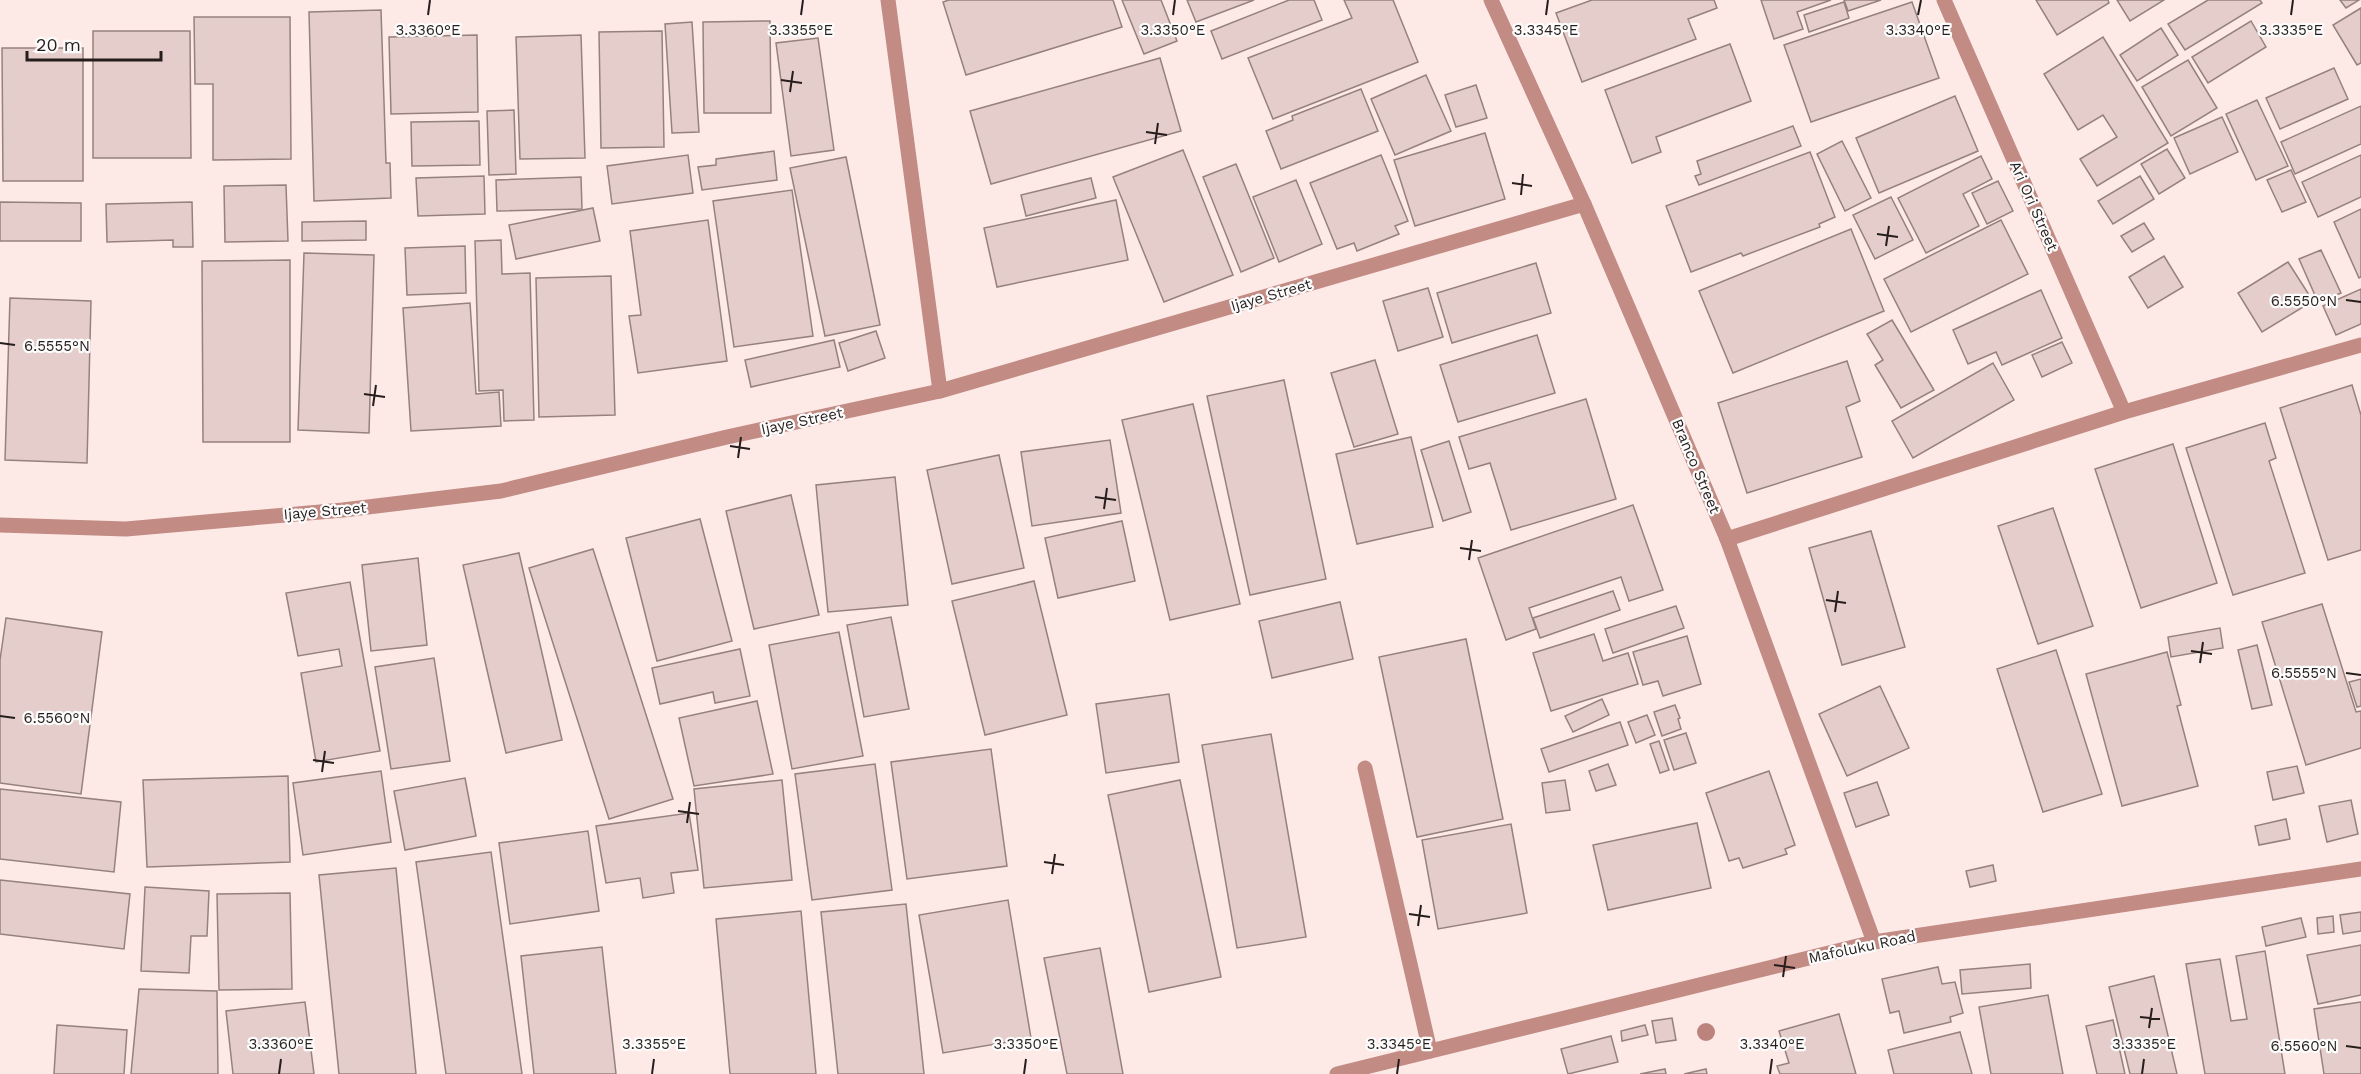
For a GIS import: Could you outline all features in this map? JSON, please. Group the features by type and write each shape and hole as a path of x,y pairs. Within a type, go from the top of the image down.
{"street":[{"path":"888,0 940,391"},
{"name":"Branco Street","path":"1491,0 1584,204 1727,539 1874,942"},
{"name":"Ari Ori Street","path":"1944,0 2124,412"},
{"name":"Ijaye Street","path":"0,525 126,529 343,510 501,491 727,437 940,391 1584,204"},
{"path":"1727,539 2124,412 2361,345"},
{"path":"1365,768 1430,1051"},
{"name":"Mafoluku Road","path":"1336,1074 1874,942 2361,869"}],"building":[{"path":"949,0 1113,0 1122,27 966,75 943,2"},
{"path":"1122,0 1161,0 1177,41 1144,54"},
{"path":"1187,0 1254,0 1196,22"},
{"path":"1289,0 1314,0 1322,20 1222,59 1211,31"},
{"path":"1344,0 1393,0 1418,62 1273,119 1248,58 1352,18"},
{"path":"1592,0 1714,0 1717,8 1688,19 1696,39 1582,82 1556,13"},
{"path":"1761,0 1831,0 1797,12 1803,29 1774,39"},
{"path":"1844,0 1881,0 1848,11"},
{"path":"2036,0 2108,0 2109,3 2057,35"},
{"path":"2117,0 2164,0 2130,21"},
{"path":"2208,0 2260,0 2262,3 2185,50 2168,24"},
{"path":"2340,0 2359,0 2346,8"},
{"path":"1844,2 1849,18 1809,32 1804,15"},
{"path":"1912,2 1939,78 1811,122 1784,45"},
{"path":"2361,8 2361,63 2357,65 2333,25"},
{"path":"381,10 386,163 390,163 391,198 314,201 309,12"},
{"path":"194,17 290,17 291,159 213,160 213,84 195,84"},
{"path":"770,21 771,113 704,113 703,22"},
{"path":"2251,21 2266,47 2208,83 2192,57"},
{"path":"692,22 699,132 672,133 665,24"},
{"path":"2161,28 2178,55 2137,81 2120,55"},
{"path":"93,31 190,31 191,158 93,158"},
{"path":"662,31 664,147 601,148 599,32"},
{"path":"477,35 478,112 391,114 389,37"},
{"path":"581,35 585,158 520,159 516,37"},
{"path":"2103,37 2168,143 2097,186 2080,159 2117,137 2103,115 2078,130 2044,74"},
{"path":"818,38 834,150 791,156 776,43"},
{"path":"1730,44 1751,101 1656,137 1661,152 1632,163 1605,90"},
{"path":"2,48 83,48 83,181 3,181"},
{"path":"1160,58 1181,131 991,184 970,111"},
{"path":"2188,60 2217,108 2171,136 2142,87"},
{"path":"2334,68 2348,99 2280,129 2266,98"},
{"path":"1426,75 1451,131 1395,155 1371,99"},
{"path":"1476,85 1487,118 1456,127 1445,95"},
{"path":"1361,89 1378,131 1281,169 1266,131 1293,120 1292,116"},
{"path":"1955,96 1978,151 1879,193 1856,138"},
{"path":"2257,100 2288,166 2256,180 2226,114"},
{"path":"2361,106 2361,144 2295,174 2281,142"},
{"path":"514,110 516,174 489,175 487,111"},
{"path":"2222,117 2238,152 2190,174 2174,138"},
{"path":"479,121 480,165 412,166 411,122"},
{"path":"1793,126 1801,146 1699,185 1695,176 1701,174 1697,161"},
{"path":"1485,133 1505,199 1415,226 1394,160"},
{"path":"1842,141 1871,198 1845,211 1817,154"},
{"path":"2167,149 2185,178 2159,194 2141,164"},
{"path":"1183,150 1233,275 1164,302 1113,177"},
{"path":"774,151 777,180 702,190 698,167 716,165 716,159"},
{"path":"1810,152 1835,217 1819,224 1820,227 1743,256 1741,253 1691,272 1666,206"},
{"path":"688,155 693,193 612,204 607,166"},
{"path":"1381,155 1408,221 1395,226 1399,234 1357,251 1354,243 1337,249 1310,183"},
{"path":"2361,155 2361,197 2318,217 2302,182"},
{"path":"1981,156 1992,179 1963,194 1979,226 1926,253 1898,198"},
{"path":"846,157 880,325 825,336 790,168"},
{"path":"1236,164 1274,258 1241,272 1203,177"},
{"path":"2291,170 2306,202 2282,212 2267,180"},
{"path":"484,176 485,214 418,216 416,178"},
{"path":"2140,176 2154,199 2113,224 2098,201"},
{"path":"581,177 582,209 497,211 496,180"},
{"path":"1091,178 1096,198 1026,216 1021,195"},
{"path":"1296,180 1322,244 1279,262 1253,197"},
{"path":"1998,181 2013,211 1987,224 1972,193"},
{"path":"286,185 288,241 225,242 224,186"},
{"path":"792,190 813,336 734,347 713,201"},
{"path":"1891,197 1913,240 1875,259 1853,215"},
{"path":"1116,200 1128,260 997,287 984,228"},
{"path":"0,202 81,203 81,241 0,241"},
{"path":"192,202 193,247 173,247 173,240 107,242 106,204"},
{"path":"593,208 600,241 516,259 509,225"},
{"path":"2361,209 2361,277 2359,278 2334,222"},
{"path":"708,220 727,361 638,373 629,316 641,315 630,231"},
{"path":"2001,220 2028,274 1911,332 1884,279"},
{"path":"366,221 366,240 302,241 302,222"},
{"path":"2144,223 2154,239 2132,252 2121,236"},
{"path":"1851,229 1884,311 1733,373 1699,291"},
{"path":"501,240 502,274 530,273 534,420 504,421 503,390 479,391 475,241"},
{"path":"465,246 466,293 407,295 405,248"},
{"path":"2321,250 2341,293 2318,302 2299,259"},
{"path":"304,253 374,255 369,433 298,430"},
{"path":"2164,256 2183,287 2148,308 2129,277"},
{"path":"290,260 290,442 203,442 202,261"},
{"path":"2288,262 2313,301 2262,332 2238,293"},
{"path":"1536,263 1551,313 1452,343 1437,293"},
{"path":"611,276 615,415 539,417 536,278"},
{"path":"1428,288 1443,337 1398,351 1383,301"},
{"path":"2361,289 2361,324 2336,335 2323,306"},
{"path":"2041,290 2062,338 2002,365 1996,352 1968,364 1953,330"},
{"path":"10,298 91,301 87,463 5,460"},
{"path":"470,303 476,394 499,392 501,426 411,431 403,308"},
{"path":"1892,320 1934,390 1901,408 1875,365 1883,360 1867,334"},
{"path":"876,331 885,358 848,371 839,343"},
{"path":"1537,335 1555,393 1458,422 1440,365"},
{"path":"834,340 840,367 751,387 745,360"},
{"path":"2062,342 2072,363 2042,377 2032,355"},
{"path":"1375,360 1398,434 1354,447 1331,373"},
{"path":"1847,361 1860,401 1846,407 1862,457 1747,493 1718,403"},
{"path":"1993,363 2014,400 1913,458 1892,421"},
{"path":"1284,380 1326,579 1250,595 1207,396"},
{"path":"2352,385 2361,415 2361,550 2328,560 2280,408"},
{"path":"1586,399 1616,499 1511,530 1490,463 1469,469 1459,437"},
{"path":"1193,404 1240,604 1170,620 1122,420"},
{"path":"2265,423 2276,458 2269,461 2305,573 2233,595 2186,448"},
{"path":"1411,437 1433,527 1357,544 1336,454"},
{"path":"1110,440 1121,513 1032,526 1021,452"},
{"path":"1449,441 1471,512 1443,521 1421,450"},
{"path":"2173,444 2217,583 2141,608 2095,469"},
{"path":"999,455 1024,568 952,584 927,470"},
{"path":"895,477 908,605 828,612 816,485"},
{"path":"791,495 819,615 754,629 726,511"},
{"path":"1633,505 1663,590 1629,601 1621,577 1529,608 1536,629 1506,640 1478,558"},
{"path":"2053,508 2093,626 2038,644 1998,526"},
{"path":"700,519 732,641 657,661 626,538"},
{"path":"1122,521 1135,581 1058,598 1045,538"},
{"path":"1871,531 1905,647 1842,665 1809,548"},
{"path":"593,549 673,799 609,819 529,568"},
{"path":"519,553 562,740 506,753 463,565"},
{"path":"418,558 427,645 371,651 362,565"},
{"path":"1034,581 1067,715 985,735 952,601"},
{"path":"350,582 380,751 316,762 301,673 342,666 339,649 298,656 286,593"},
{"path":"1613,591 1620,610 1540,638 1533,618"},
{"path":"1340,602 1353,659 1272,678 1259,621"},
{"path":"2322,604 2356,712 2361,711 2361,748 2306,765 2262,622"},
{"path":"1676,606 1684,628 1613,653 1605,629"},
{"path":"891,617 909,709 864,717 847,625"},
{"path":"6,618 102,632 81,794 0,783 0,660"},
{"path":"2220,628 2223,648 2171,657 2168,637"},
{"path":"839,632 863,756 792,769 769,645"},
{"path":"1594,634 1603,661 1628,653 1638,684 1551,711 1533,653"},
{"path":"1687,636 1701,684 1663,696 1658,681 1643,685 1633,652"},
{"path":"1466,639 1503,819 1417,837 1379,657"},
{"path":"2257,645 2272,705 2252,709 2238,650"},
{"path":"740,649 750,696 715,703 713,692 660,704 652,668"},
{"path":"2056,650 2102,794 2043,812 1997,669"},
{"path":"2167,652 2181,705 2177,706 2198,786 2122,806 2086,674"},
{"path":"434,658 450,761 391,769 375,667"},
{"path":"2361,679 2361,706 2357,707 2349,682"},
{"path":"1880,686 1909,748 1847,776 1819,714"},
{"path":"1169,694 1179,762 1106,773 1096,704"},
{"path":"1602,699 1609,715 1573,732 1565,716"},
{"path":"757,701 773,774 694,786 679,718"},
{"path":"1675,705 1681,729 1662,736 1654,712"},
{"path":"1647,715 1655,735 1636,743 1628,722"},
{"path":"1620,722 1628,745 1549,772 1541,749"},
{"path":"1686,733 1696,763 1674,770 1664,740"},
{"path":"1271,734 1306,937 1237,948 1202,745"},
{"path":"1659,741 1669,770 1660,773 1650,744"},
{"path":"991,749 1007,866 907,879 891,762"},
{"path":"875,764 892,890 812,900 795,774"},
{"path":"1608,764 1616,785 1596,791 1589,771"},
{"path":"2297,766 2304,793 2273,800 2267,772"},
{"path":"381,771 391,842 303,855 293,783"},
{"path":"1769,771 1795,845 1785,849 1787,854 1743,868 1739,858 1729,861 1706,793"},
{"path":"288,776 290,862 147,867 143,780"},
{"path":"465,778 476,836 405,850 394,791"},
{"path":"782,780 792,880 704,888 694,789"},
{"path":"1180,780 1221,977 1149,992 1108,795"},
{"path":"1565,780 1570,810 1546,813 1542,783"},
{"path":"1877,782 1889,815 1856,827 1844,793"},
{"path":"0,789 121,802 114,872 0,859"},
{"path":"2351,800 2358,834 2327,842 2319,806"},
{"path":"689,813 698,870 671,873 674,893 643,898 640,878 606,883 596,826"},
{"path":"2286,819 2290,839 2259,845 2255,826"},
{"path":"1697,823 1711,888 1608,910 1593,845"},
{"path":"1511,824 1527,913 1438,929 1422,840"},
{"path":"588,831 599,911 510,924 499,843"},
{"path":"491,852 522,1074 446,1074 416,862"},
{"path":"1993,865 1996,881 1970,887 1966,871"},
{"path":"396,868 416,1074 339,1074 319,875"},
{"path":"0,880 130,894 124,949 0,934"},
{"path":"145,887 209,891 207,936 191,936 189,973 141,971"},
{"path":"290,893 292,989 219,990 217,894"},
{"path":"1008,900 1031,1038 943,1053 919,915"},
{"path":"906,904 924,1074 838,1074 821,912"},
{"path":"801,911 816,1074 730,1074 716,919"},
{"path":"2361,912 2361,931 2343,934 2340,915"},
{"path":"2333,916 2334,932 2318,934 2317,918"},
{"path":"2301,918 2306,937 2266,946 2262,927"},
{"path":"2361,945 2361,995 2318,1004 2307,955"},
{"path":"602,947 616,1074 534,1074 521,956"},
{"path":"1100,948 1123,1074 1067,1074 1044,958"},
{"path":"2265,951 2285,1074 2205,1074 2186,964 2220,959 2231,1021 2247,1019 2236,956"},
{"path":"2030,964 2031,988 1962,994 1960,970"},
{"path":"1938,967 1942,984 1955,982 1963,1013 1950,1017 1951,1022 1904,1033 1899,1011 1890,1013 1882,979"},
{"path":"2154,976 2177,1074 2130,1074 2109,987"},
{"path":"139,989 217,991 218,1074 131,1074"},
{"path":"2048,995 2063,1074 1991,1074 1979,1007"},
{"path":"305,1002 314,1074 233,1074 226,1011"},
{"path":"2361,1002 2361,1074 2324,1074 2314,1009"},
{"path":"1839,1014 1856,1074 1780,1074 1777,1066 1789,1063 1779,1031"},
{"path":"1672,1018 1676,1040 1656,1043 1652,1021"},
{"path":"2113,1020 2125,1074 2097,1074 2086,1026"},
{"path":"57,1025 127,1030 124,1074 54,1074"},
{"path":"1645,1025 1648,1035 1622,1041 1621,1031"},
{"path":"1960,1032 1972,1074 1894,1074 1888,1050"},
{"path":"1611,1036 1618,1062 1568,1074 1561,1049"},
{"path":"1665,1069 1666,1074 1640,1074"},
{"path":"1706,1069 1707,1074 1684,1074"}]}
